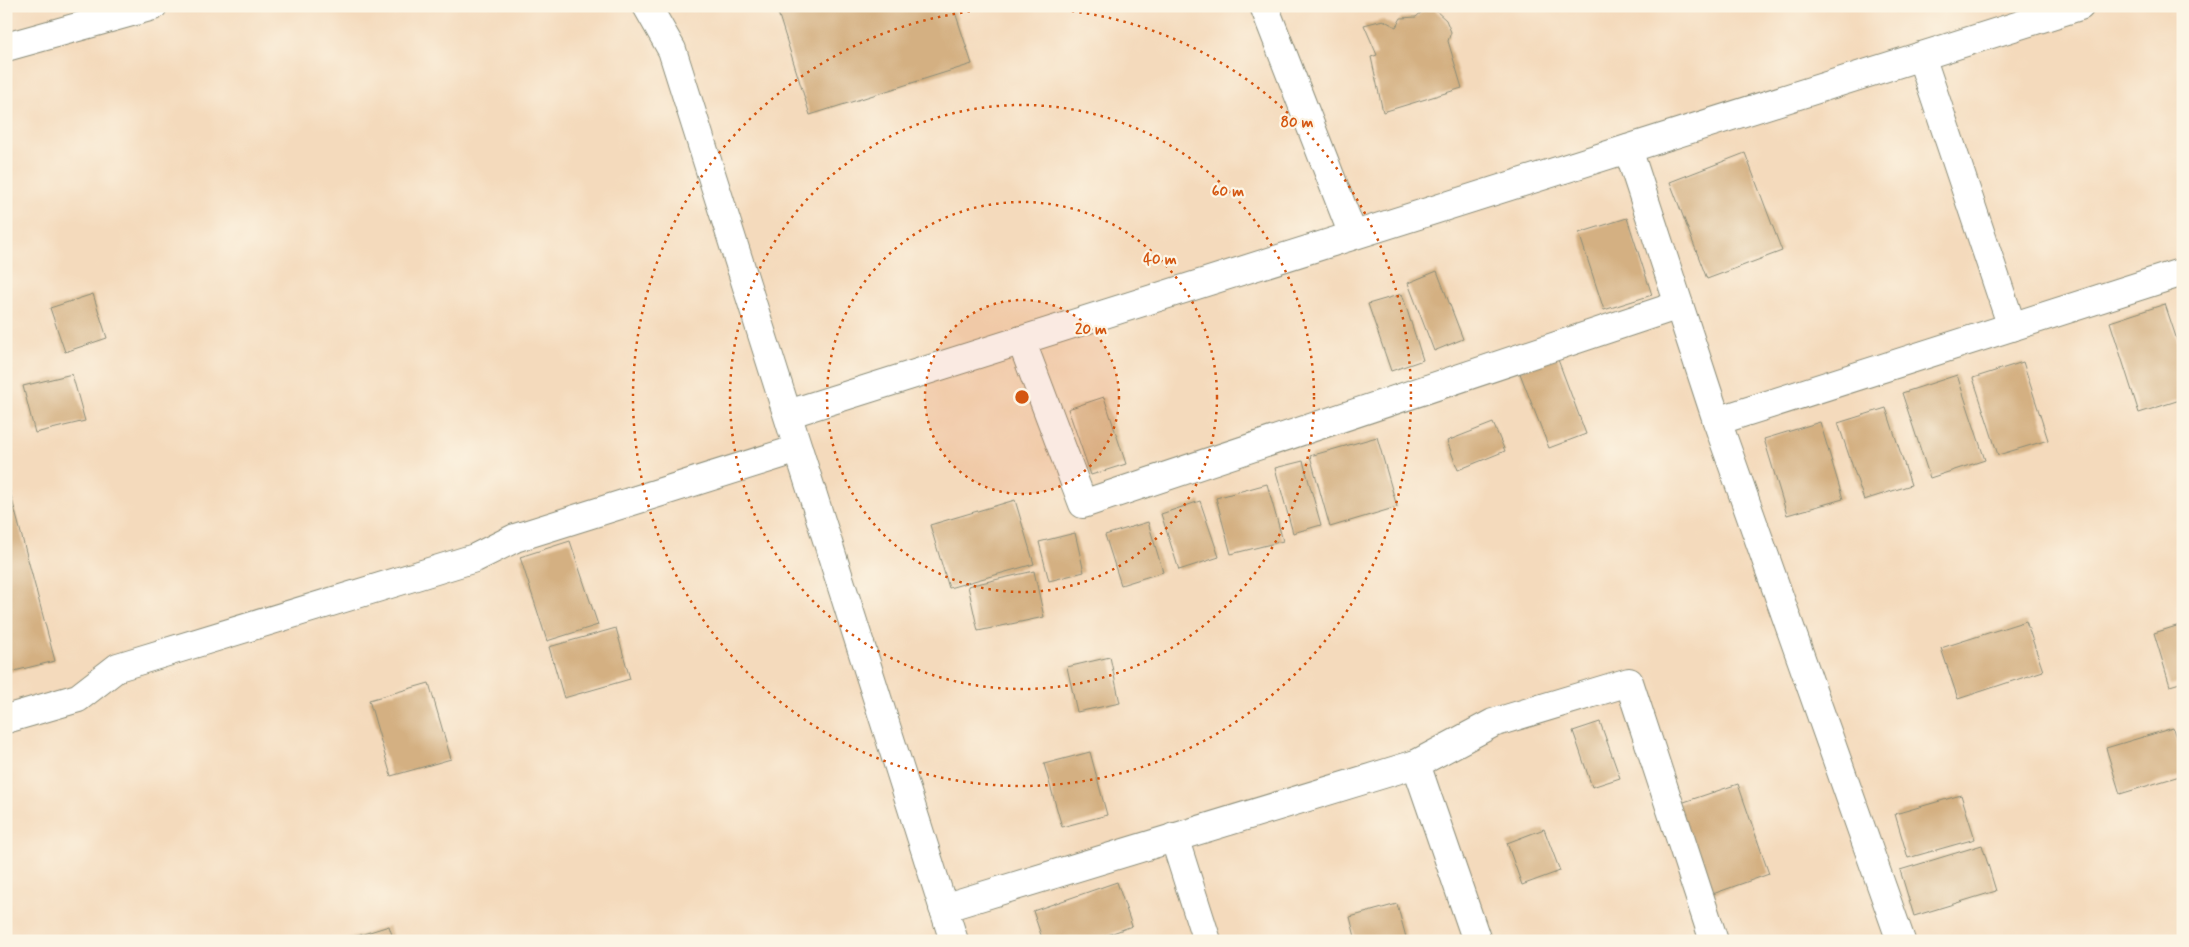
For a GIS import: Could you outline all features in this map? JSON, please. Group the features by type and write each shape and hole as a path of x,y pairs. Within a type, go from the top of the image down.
{"street":[{"path":"6,47 153,6"},
{"path":"646,6 672,50 954,941"},
{"path":"1264,6 1353,235"},
{"path":"788,414 2080,6"},
{"path":"1922,56 2012,327"},
{"path":"1628,149 1717,421 1901,941"},
{"path":"1717,421 2183,272"},
{"path":"1021,340 1083,504 1679,305"},
{"path":"6,719 78,698 118,668 475,558 515,538 798,449"},
{"path":"943,908 1416,764 1493,723 1629,682 1714,941"},
{"path":"1416,764 1477,941"},
{"path":"1174,837 1207,941"}],"building":[{"path":"776,6 953,6 972,64 810,115"},
{"path":"1424,10 1435,10 1446,20 1451,32 1448,41 1462,88 1383,112 1371,57 1377,55 1364,25 1383,20 1396,27 1401,18 1416,17"},
{"path":"1745,153 1782,251 1707,279 1670,182"},
{"path":"1627,218 1652,295 1604,310 1579,233"},
{"path":"1437,271 1463,339 1434,351 1408,283"},
{"path":"93,294 107,338 65,352 50,308"},
{"path":"1402,294 1423,360 1391,371 1368,304"},
{"path":"2165,304 2183,358 2183,399 2139,413 2110,322"},
{"path":"1557,357 1586,434 1549,448 1519,371"},
{"path":"2023,362 2048,440 1998,455 1973,378"},
{"path":"72,374 85,421 35,433 23,386"},
{"path":"1957,375 1985,460 1930,478 1902,393"},
{"path":"1104,397 1126,464 1091,475 1068,409"},
{"path":"1886,408 1911,485 1864,500 1838,423"},
{"path":"1820,422 1843,499 1787,515 1764,439"},
{"path":"1493,423 1505,451 1458,470 1447,441"},
{"path":"1377,437 1397,507 1330,527 1310,456"},
{"path":"1303,461 1321,525 1293,533 1275,468"},
{"path":"6,477 55,661 6,673"},
{"path":"1267,484 1283,541 1231,554 1216,498"},
{"path":"1015,500 1034,564 949,588 930,525"},
{"path":"1200,501 1219,557 1179,570 1161,514"},
{"path":"1148,522 1163,572 1121,585 1105,535"},
{"path":"1075,533 1084,572 1049,581 1039,542"},
{"path":"570,541 598,625 547,641 520,557"},
{"path":"1034,571 1044,617 978,631 968,586"},
{"path":"2026,621 2043,671 1958,699 1941,648"},
{"path":"2183,624 2183,682 2170,686 2154,633"},
{"path":"616,628 630,679 564,698 549,647"},
{"path":"1110,657 1120,703 1077,712 1067,667"},
{"path":"429,683 451,759 391,776 369,700"},
{"path":"1600,722 1620,778 1592,787 1573,731"},
{"path":"2173,728 2183,761 2183,775 2120,794 2106,748"},
{"path":"1090,752 1107,815 1062,827 1044,764"},
{"path":"1738,784 1769,874 1707,896 1675,805"},
{"path":"1961,795 1975,839 1908,858 1895,814"},
{"path":"1544,829 1560,871 1522,885 1507,843"},
{"path":"1982,845 1996,891 1914,916 1900,870"},
{"path":"1117,882 1132,926 1091,941 1043,941 1033,911"},
{"path":"1397,904 1407,941 1356,941 1350,917"},
{"path":"389,926 394,941 344,941 344,940"}]}
